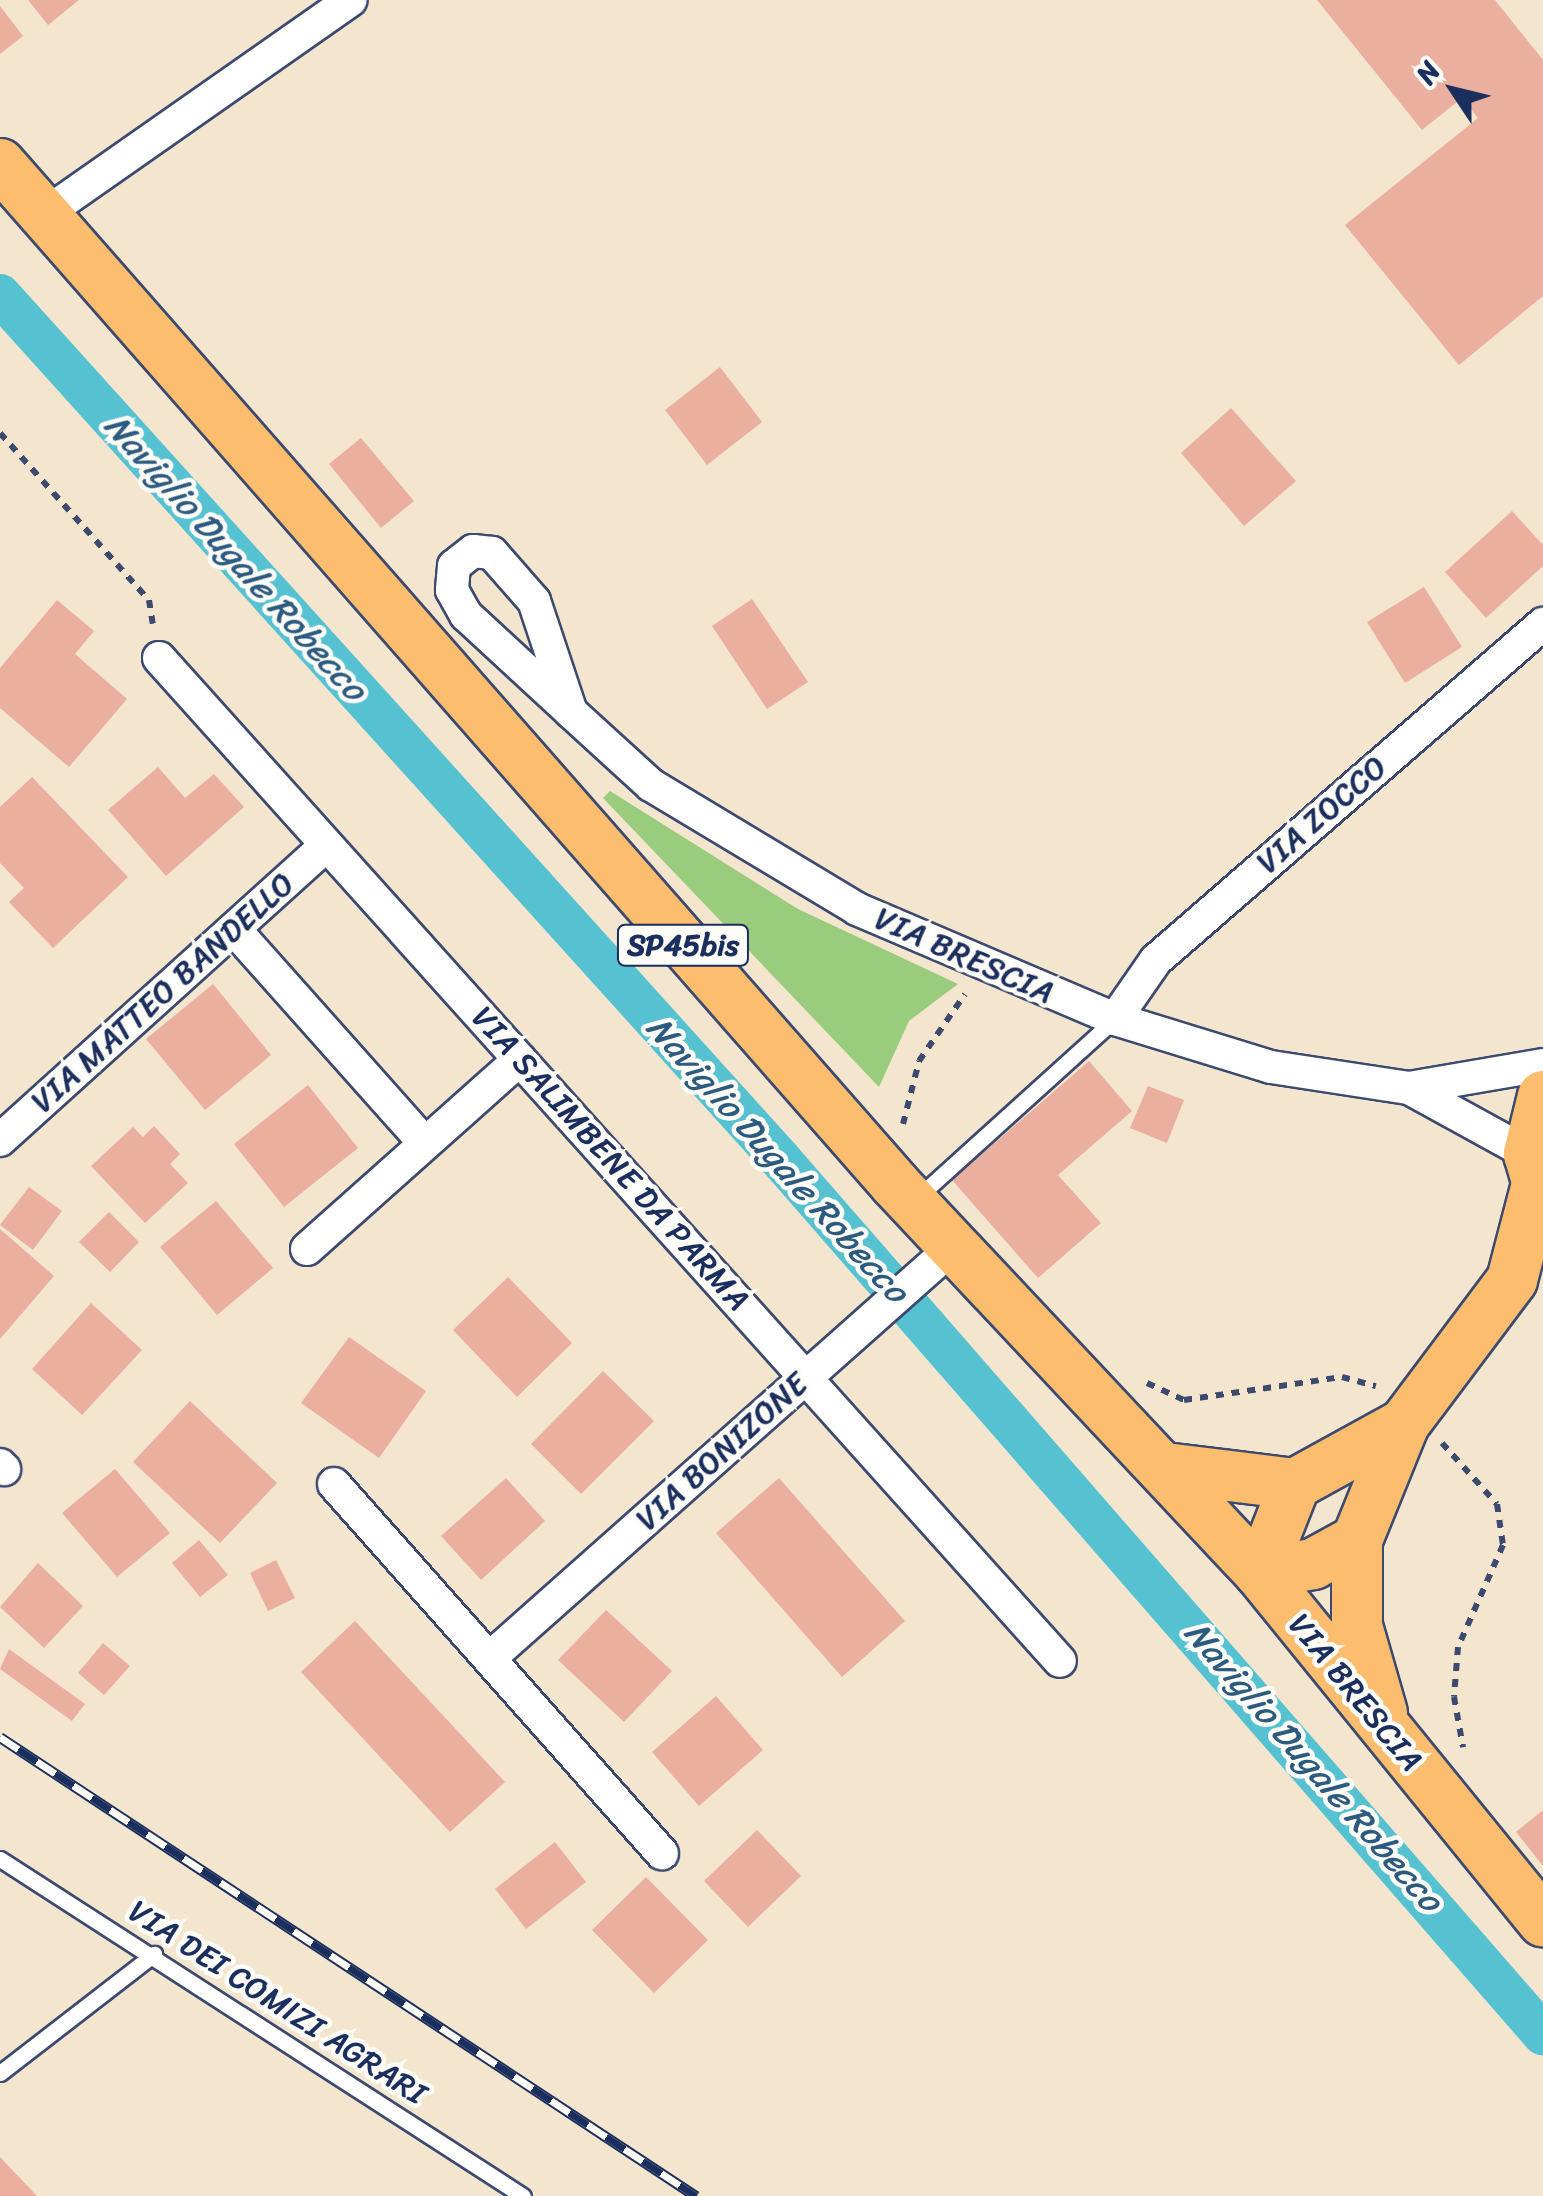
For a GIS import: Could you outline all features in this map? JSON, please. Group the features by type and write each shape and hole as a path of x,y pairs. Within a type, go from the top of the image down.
{"main road":[{"name":"SP45bis","path":"0,164 923,1193 942,1257 1164,1468"},
{"path":"1388,1737 1358,1626 1356,1540 1410,1418 1471,1344 1512,1280 1536,1182 1543,1096"},
{"path":"1471,1344 1543,1296"},
{"path":"1164,1468 1295,1484 1410,1418"},
{"name":"VIA BRESCIA","path":"1164,1468 1260,1574 1388,1737 1543,1921"},
{"path":"1260,1574 1295,1484"},
{"path":"1260,1574 1313,1564 1356,1540"}],"street":[{"path":"45,214 351,0"},
{"name":"VIA BRESCIA","path":"571,712 534,601 492,553 473,551 454,566 459,603 571,712 730,839 979,966 1115,1019 1272,1066 1409,1088 1543,1065"},
{"name":"VIA ZOCCO","path":"1115,1019 1156,960 1543,624"},
{"name":"VIA SALIMBENE DA PARMA","path":"158,658 1060,1662"},
{"name":"VIA MATTEO BANDELLO","path":"0,1140 326,845"},
{"path":"234,928 425,1143"},
{"path":"307,1248 520,1060"},
{"name":"VIA BRESCIA","path":"1409,1088 1536,1182"},
{"name":"VIA BONIZONE","path":"491,1658 942,1257"},
{"path":"334,1484 662,1853"}],"lane":[{"path":"923,1193 1115,1019"},
{"name":"VIA DEI COMIZI AGRARI","path":"0,1859 154,1954 523,2196"},
{"path":"0,2074 154,1954"}],"path":[{"path":"0,433 149,600 158,658"},
{"path":"923,1193 907,1146 902,1116 919,1061 979,966"},
{"path":"1129,1372 1184,1400 1342,1377 1410,1418 1482,1482 1502,1524 1503,1545 1466,1616 1455,1666 1467,1760"}],"green space":[{"path":"610,791 798,909 958,984 909,1021 879,1087 603,798"}],"building":[{"path":"28,0 79,0 48,25"},
{"path":"1317,0 1495,0 1543,60 1543,296 1459,365 1345,225 1478,118 1462,98 1422,130"},
{"path":"0,6 23,36 0,54"},
{"path":"720,367 762,422 707,465 665,410"},
{"path":"1231,408 1296,481 1244,526 1181,453"},
{"path":"361,438 414,501 381,528 329,464"},
{"path":"1512,511 1543,545 1543,566 1486,618 1445,572"},
{"path":"1424,587 1462,647 1405,683 1367,622"},
{"path":"752,599 808,682 767,709 712,626"},
{"path":"57,600 94,631 75,654 127,699 69,767 0,708 0,668"},
{"path":"158,767 185,798 214,774 244,807 166,876 108,810"},
{"path":"32,777 128,877 53,948 9,902 24,888 0,863 0,807"},
{"path":"213,984 271,1055 205,1110 146,1039"},
{"path":"1089,1061 1132,1111 1058,1175 1101,1223 1038,1278 952,1180"},
{"path":"308,1085 358,1148 284,1207 234,1144"},
{"path":"1148,1086 1184,1100 1167,1143 1130,1128"},
{"path":"154,1126 180,1154 170,1164 188,1183 145,1223 91,1166 133,1127 143,1137"},
{"path":"29,1187 62,1211 33,1250 0,1225"},
{"path":"216,1201 273,1268 217,1315 160,1247"},
{"path":"109,1212 139,1242 110,1272 79,1242"},
{"path":"0,1229 54,1276 0,1339"},
{"path":"508,1277 572,1343 517,1397 453,1330"},
{"path":"91,1303 142,1350 82,1415 32,1369"},
{"path":"349,1337 426,1391 379,1458 301,1403"},
{"path":"603,1371 654,1421 581,1494 531,1444"},
{"path":"190,1401 277,1483 220,1543 133,1462"},
{"path":"115,1469 170,1533 117,1577 62,1513"},
{"path":"506,1478 545,1521 481,1580 441,1536"},
{"path":"779,1478 905,1621 842,1677 716,1533"},
{"path":"199,1540 228,1575 200,1597 172,1563"},
{"path":"276,1560 295,1598 268,1611 250,1573"},
{"path":"38,1563 83,1606 44,1648 0,1607"},
{"path":"606,1610 672,1671 624,1722 558,1660"},
{"path":"355,1621 505,1782 450,1832 301,1672"},
{"path":"103,1643 130,1666 104,1695 78,1673"},
{"path":"9,1649 85,1704 72,1721 0,1669"},
{"path":"716,1696 763,1750 699,1806 652,1752"},
{"path":"1543,1810 1543,1866 1516,1832"},
{"path":"757,1830 801,1876 748,1927 704,1881"},
{"path":"555,1842 586,1882 526,1929 495,1889"},
{"path":"646,1877 708,1940 654,1993 592,1930"},
{"path":"0,2157 37,2196 0,2196"}],"waterway":[{"name":"Naviglio Dugale Robecco","path":"0,295 781,1160 1543,2034"}],"railway":[{"path":"0,1737 696,2196"}]}
